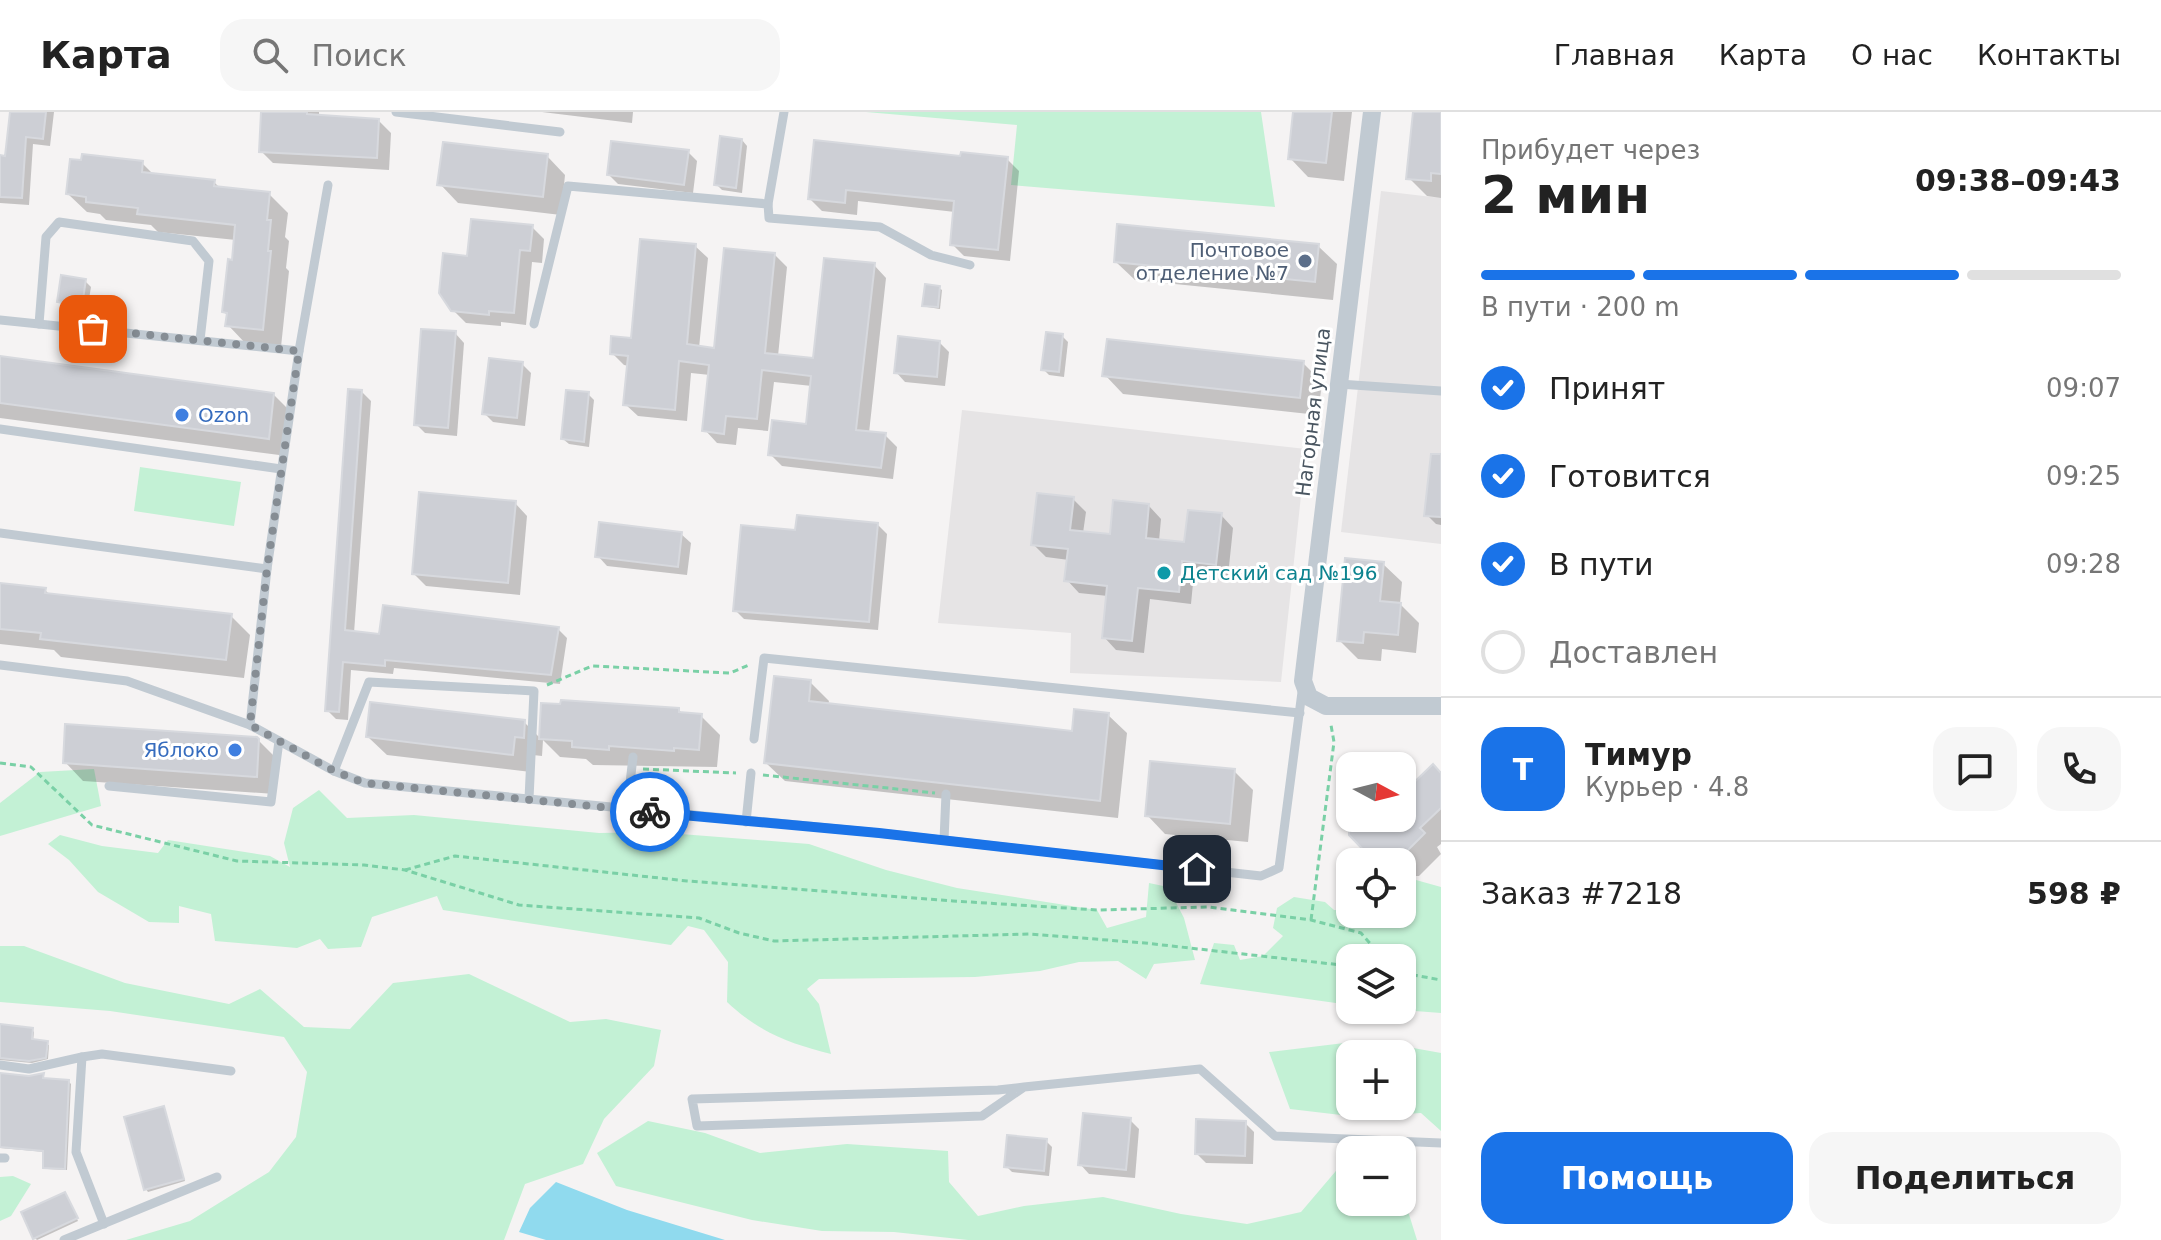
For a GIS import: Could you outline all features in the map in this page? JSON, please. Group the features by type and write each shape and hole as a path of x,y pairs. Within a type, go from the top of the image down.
{"street":[{"name":"Нагорная улица","path":"1303,681 1372,112"},
{"path":"1303,681 1309,697 1328,714 1441,706"}],"lane":[{"path":"396,112 560,132"},
{"path":"784,112 768,204 769,218 880,227 931,255 970,265"},
{"path":"250,725 281,469 328,185"},
{"path":"534,324 568,186 768,204"},
{"path":"39,324 46,237 59,222 193,241 209,261 200,340"},
{"path":"0,320 299,351"},
{"path":"1339,384 1441,391"},
{"path":"0,429 281,469"},
{"path":"0,533 267,569"},
{"path":"754,739 764,658 1300,713"},
{"path":"0,665 127,681 250,725 334,771 365,783 944,840 1261,876 1279,868 1303,681"},
{"path":"334,771 369,682 534,691 529,799"},
{"path":"109,786 271,802 279,741"},
{"path":"627,809 633,757"},
{"path":"746,822 751,773"},
{"path":"944,840 946,794"},
{"path":"0,1065 29,1069 102,1054 231,1071"},
{"path":"82,1057 76,1152 104,1224"},
{"path":"1024,1087 982,1116 697,1126 692,1099 998,1090 1024,1087 1200,1069 1275,1136 1441,1143"},
{"path":"64,1240 217,1177"}],"path":[{"path":"534,691 592,666 730,673 764,658"},
{"path":"1311,920 1334,742 1328,714"},
{"path":"0,763 31,767 92,825 237,861 364,865 405,870 519,905 699,918 739,933 774,941 1030,934 1145,943 1336,964"},
{"path":"632,768 751,773 946,794"},
{"path":"405,870 455,856 687,881 1097,910 1208,907 1311,920 1361,933 1371,944"},
{"path":"1416,976 1441,980"}],"shaded area":[{"path":"1381,191 1441,198 1441,544 1341,532"},
{"path":"962,410 1306,449 1281,682 1070,673 1071,633 938,623"}],"green space":[{"path":"866,112 1261,112 1275,207 1011,185 1017,125"},
{"path":"140,467 241,482 234,526 134,511"},
{"path":"94,769 101,806 0,836 0,803 40,772"},
{"path":"319,790 347,818 414,815 599,833 655,832 809,844 886,870 957,888 1097,910 1107,928 1146,917 1149,883 1168,887 1184,918 1195,960 1154,964 1146,979 1118,961 1079,962 1040,971 975,977 819,979 807,989 819,1004 831,1054 776,1036 751,1022 727,1002 728,962 704,930 688,926 671,945 443,910 437,896 372,917 361,947 328,949 320,939 297,948 215,941 211,914 179,906 179,923 149,922 98,892 69,860 48,844 60,835 102,846 158,853 168,840 270,856 290,867 284,843 293,808"},
{"path":"1416,880 1441,887 1441,1013 1416,1011 1416,944 1336,944 1336,1003 1200,984 1214,943 1234,945 1240,960 1263,956 1283,936 1273,928 1277,908 1294,897 1325,902 1334,910 1336,928 1416,928"},
{"path":"0,946 24,946 125,983 229,1004 260,989 304,1027 350,1029 393,983 469,974 570,1022 606,1019 661,1030 654,1066 604,1119 583,1164 525,1184 504,1240 126,1240 190,1221 269,1172 296,1137 307,1072 284,1037 110,1011 0,1002"},
{"path":"1336,1044 1336,1114 1290,1109 1269,1052"},
{"path":"1416,1048 1441,1053 1441,1131 1421,1113 1416,1113"},
{"path":"648,1121 705,1133 760,1153 847,1144 948,1151 949,1182 978,1216 1024,1206 1103,1197 1247,1224 1301,1212 1336,1171 1336,1216 1410,1216 1417,1240 968,1240 894,1232 822,1231 752,1220 616,1186 597,1153"},
{"path":"13,1176 31,1184 11,1216 0,1221 0,1177"}],"water":[{"path":"556,1182 627,1210 725,1240 546,1240 519,1232 530,1208"}],"building":[{"path":"10,112 46,112 43,139 26,137 22,198 0,197 0,155 5,156"},
{"path":"261,112 307,112 379,119 377,158 259,152"},
{"path":"1293,112 1332,112 1326,163 1288,159"},
{"path":"1413,112 1441,112 1441,174 1431,173 1431,181 1406,179"},
{"path":"720,136 742,139 736,188 714,185"},
{"path":"814,140 960,156 961,152 1008,157 998,250 950,245 954,201 846,190 845,203 808,199"},
{"path":"611,141 689,150 684,185 607,175"},
{"path":"443,142 548,154 543,197 437,185"},
{"path":"82,154 143,161 142,172 215,180 214,186 270,192 267,220 271,220 268,251 271,251 263,330 225,326 227,313 222,312 235,225 137,214 138,208 86,202 86,197 66,194 70,159 81,160"},
{"path":"471,219 533,225 530,251 520,250 514,313 489,311 489,315 451,311 439,293 443,253 467,256"},
{"path":"1117,224 1319,244 1315,282 1114,262"},
{"path":"640,239 696,244 687,344 714,348 724,248 775,253 765,353 813,358 824,258 875,263 856,430 886,433 881,468 768,455 772,420 806,424 811,376 762,370 757,419 726,416 724,434 702,431 709,365 679,361 675,410 623,405 628,356 610,354 611,336 631,338"},
{"path":"61,275 86,279 82,306 57,302"},
{"path":"925,284 940,286 938,307 922,306"},
{"path":"421,329 456,331 448,428 414,425"},
{"path":"1046,332 1063,334 1059,372 1041,370"},
{"path":"898,336 940,341 937,377 894,373"},
{"path":"1107,339 1304,361 1300,398 1102,376"},
{"path":"0,356 274,393 269,439 0,403"},
{"path":"489,358 523,362 517,418 482,414"},
{"path":"348,389 362,390 345,630 379,634 383,605 559,627 551,675 385,660 385,666 343,662 339,712 325,711"},
{"path":"566,390 589,392 584,442 561,439"},
{"path":"1431,454 1441,454 1441,517 1424,516"},
{"path":"419,492 516,501 508,583 412,574"},
{"name":"Детский сад №196","path":"1037,493 1074,497 1070,530 1110,534 1113,500 1149,504 1146,538 1184,542 1188,510 1222,513 1216,565 1182,561 1179,592 1138,588 1132,641 1102,638 1107,586 1064,581 1068,549 1031,545"},
{"path":"797,515 878,523 869,622 733,611 741,525 795,530"},
{"path":"599,522 682,532 678,567 595,557"},
{"path":"1345,558 1384,562 1380,601 1401,603 1398,635 1364,632 1363,643 1337,641"},
{"path":"0,583 46,588 45,593 232,614 226,660 40,639 41,633 0,629"},
{"path":"774,676 811,680 809,701 1072,731 1074,709 1109,713 1100,801 764,763"},
{"path":"561,700 679,708 679,712 702,714 699,750 609,746 609,750 572,747 572,741 539,739 541,703 560,704"},
{"path":"370,702 525,720 524,738 515,737 513,755 366,737"},
{"path":"65,724 257,737 257,777 63,763"},
{"path":"1150,761 1235,769 1230,824 1145,816"},
{"path":"1433,764 1441,773 1441,808 1420,828 1425,833 1410,848 1361,848 1349,832 1416,832 1416,780"},
{"path":"0,1024 33,1028 32,1039 48,1041 46,1058 29,1061 0,1058"},
{"path":"0,1073 29,1076 44,1073 43,1078 69,1080 65,1169 43,1168 43,1151 0,1147"},
{"path":"164,1106 184,1179 144,1190 124,1117"},
{"path":"1083,1113 1131,1118 1126,1170 1078,1165"},
{"path":"1196,1119 1246,1121 1245,1156 1195,1154"},
{"path":"1007,1135 1047,1139 1044,1171 1004,1167"},
{"path":"65,1192 78,1218 33,1239 21,1212"}],"way so far":[{"path":"93,329 299,351 267,569 250,725 334,771 365,783 650,812"}],"place":[{"name":"Почтовое отделение №7","path":"1305,261"},
{"name":"Ozon","path":"182,415"},
{"name":"Детский сад №196","path":"1164,573"},
{"name":"Яблоко","path":"235,750"}],"route":[{"path":"650,812 879,833 1197,869"}]}
